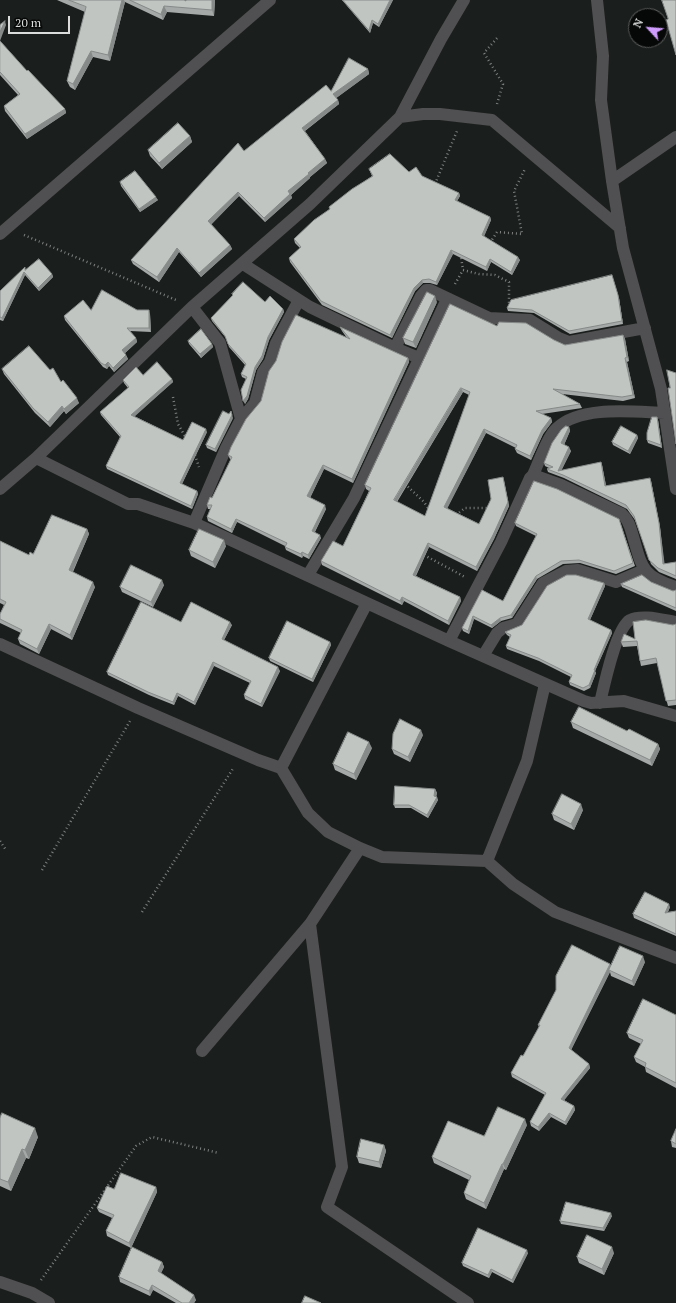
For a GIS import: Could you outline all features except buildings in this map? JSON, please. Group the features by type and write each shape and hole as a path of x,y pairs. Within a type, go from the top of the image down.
{"street":[{"path":"0,489 36,458 192,307 310,204 400,117 441,39 460,10 464,0"},
{"path":"597,0 603,56 601,100 612,181 623,248 645,328 665,413 676,489"},
{"path":"2,228 263,2"},
{"path":"400,117 423,114 464,116 492,120 620,228"},
{"path":"612,181 676,138"},
{"path":"243,264 310,307 419,358"},
{"path":"395,348 423,292 430,290 489,318 530,320 559,338 569,342 645,328"},
{"path":"308,575 354,498 447,299"},
{"path":"194,523 226,448 241,419 255,403 260,378 270,362 276,343 299,300"},
{"path":"192,307 220,343 241,419"},
{"path":"449,641 506,532 515,508 557,428 575,416 589,413 665,413"},
{"path":"36,458 128,504 138,504 194,523 449,641 584,700 600,703 616,700 624,701 676,716"},
{"path":"533,475 568,487 622,514 628,522 644,570 661,582 676,587"},
{"path":"483,656 497,633 503,628 517,624 539,588 552,578 573,569 616,582 644,570"},
{"path":"281,768 367,603"},
{"path":"600,703 621,630 630,620 639,618 676,622"},
{"path":"0,644 138,708 242,753 281,768 308,813 328,832 360,848 382,857 486,861 513,884 555,912 676,958"},
{"path":"486,861 527,761 545,684"},
{"path":"202,1051 310,924 360,848"},
{"path":"310,924 342,1167 327,1207 468,1303"},
{"path":"0,1282 30,1298 49,1303"}],"path":[{"path":"492,120 503,84 484,53 498,37"},
{"path":"431,190 464,116"},
{"path":"484,246 488,245 497,232 522,234 514,191 533,154"},
{"path":"2,228 192,307"},
{"path":"466,252 461,257 463,270 479,274 495,275 510,282 508,318"},
{"path":"173,397 178,424 189,443"},
{"path":"192,449 208,492"},
{"path":"399,479 424,502 433,515"},
{"path":"454,516 465,508 515,508"},
{"path":"417,551 479,584"},
{"path":"42,870 138,708"},
{"path":"142,912 242,753"},
{"path":"0,841 6,850"},
{"path":"30,1298 136,1146 152,1137 219,1153"}]}
